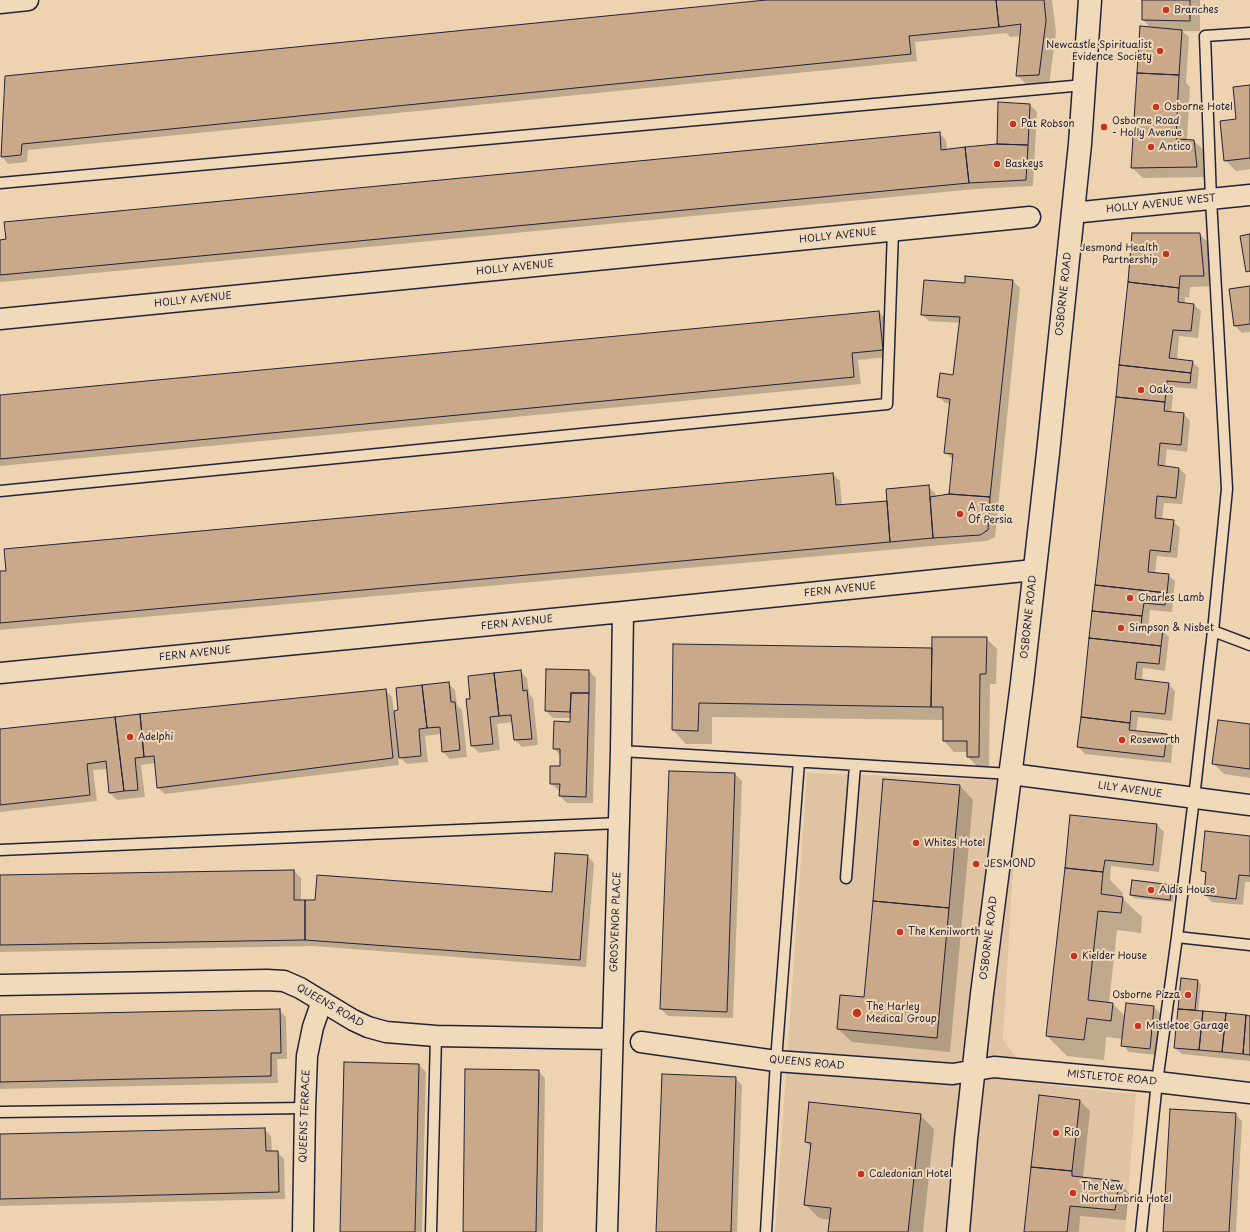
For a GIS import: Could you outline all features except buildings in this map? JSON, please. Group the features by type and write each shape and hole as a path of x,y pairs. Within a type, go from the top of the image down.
{"main road":[{"name":"OSBORNE ROAD","path":"958,1232 964,1151 982,994 1011,774 1048,453 1080,144 1090,0"}],"street":[{"path":"0,3 28,0"},
{"name":"HOLLY AVENUE WEST","path":"1072,213 1250,195"},
{"name":"HOLLY AVENUE","path":"0,319 1030,217"},
{"name":"FERN AVENUE","path":"0,673 1034,570"},
{"name":"GROSVENOR PLACE","path":"607,1232 621,751 622,612"},
{"name":"LILY AVENUE","path":"1011,774 1250,805"},
{"name":"QUEENS ROAD","path":"0,985 267,980 284,981 300,988 353,1020 368,1027 386,1032 436,1036 612,1039"},
{"name":"QUEENS TERRACE","path":"303,1232 305,1108 308,1056 313,1027 322,1001"},
{"name":"QUEENS ROAD","path":"641,1042 776,1062 953,1074 974,1070"},
{"name":"MISTLETOE ROAD","path":"974,1070 994,1067 1157,1082 1250,1093"}],"lane":[{"path":"1141,1232 1157,1082 1194,798 1227,489 1211,199 1205,36 1250,33"},
{"path":"0,183 1084,84"},
{"path":"0,491 887,404 894,230"},
{"path":"1213,631 1250,645"},
{"path":"621,751 1011,774"},
{"path":"766,1232 776,1062 799,762"},
{"path":"846,878 855,765"},
{"path":"0,850 619,823"},
{"path":"1177,937 1250,945"},
{"path":"431,1232 436,1036"},
{"path":"0,1112 305,1108"}],"shaded area":[{"path":"807,773 1018,781 1003,1039 1034,1083 1136,1094 1125,1232 775,1232"}],"place":[{"name":"Branches","path":"1166,10"},
{"name":"Newcastle Spiritualist Evidence Society","path":"1160,51"},
{"name":"Osborne Hotel","path":"1156,107"},
{"name":"Pat Robson","path":"1013,124"},
{"name":"Osborne Road - Holly Avenue","path":"1104,127"},
{"name":"Antico","path":"1151,147"},
{"name":"Baskeys","path":"997,164"},
{"name":"Jesmond Health Partnership","path":"1166,254"},
{"name":"Oaks","path":"1141,390"},
{"name":"A Taste Of Persia","path":"960,514"},
{"name":"Charles Lamb","path":"1130,598"},
{"name":"Simpson & Nisbet","path":"1121,628"},
{"name":"Adelphi","path":"130,737"},
{"name":"Roseworth","path":"1122,740"},
{"name":"Whites Hotel","path":"916,843"},
{"name":"JESMOND","path":"976,864"},
{"name":"Aldis House","path":"1151,890"},
{"name":"The Kenilworth","path":"900,932"},
{"name":"Kielder House","path":"1074,956"},
{"name":"Osborne Pizza","path":"1188,995"},
{"name":"The Harley Medical Group","path":"857,1013"},
{"name":"Mistletoe Garage","path":"1138,1026"},
{"name":"Rio","path":"1056,1133"},
{"name":"Caledonian Hotel","path":"861,1174"},
{"name":"The New Northumbria Hotel","path":"1073,1193"}]}
